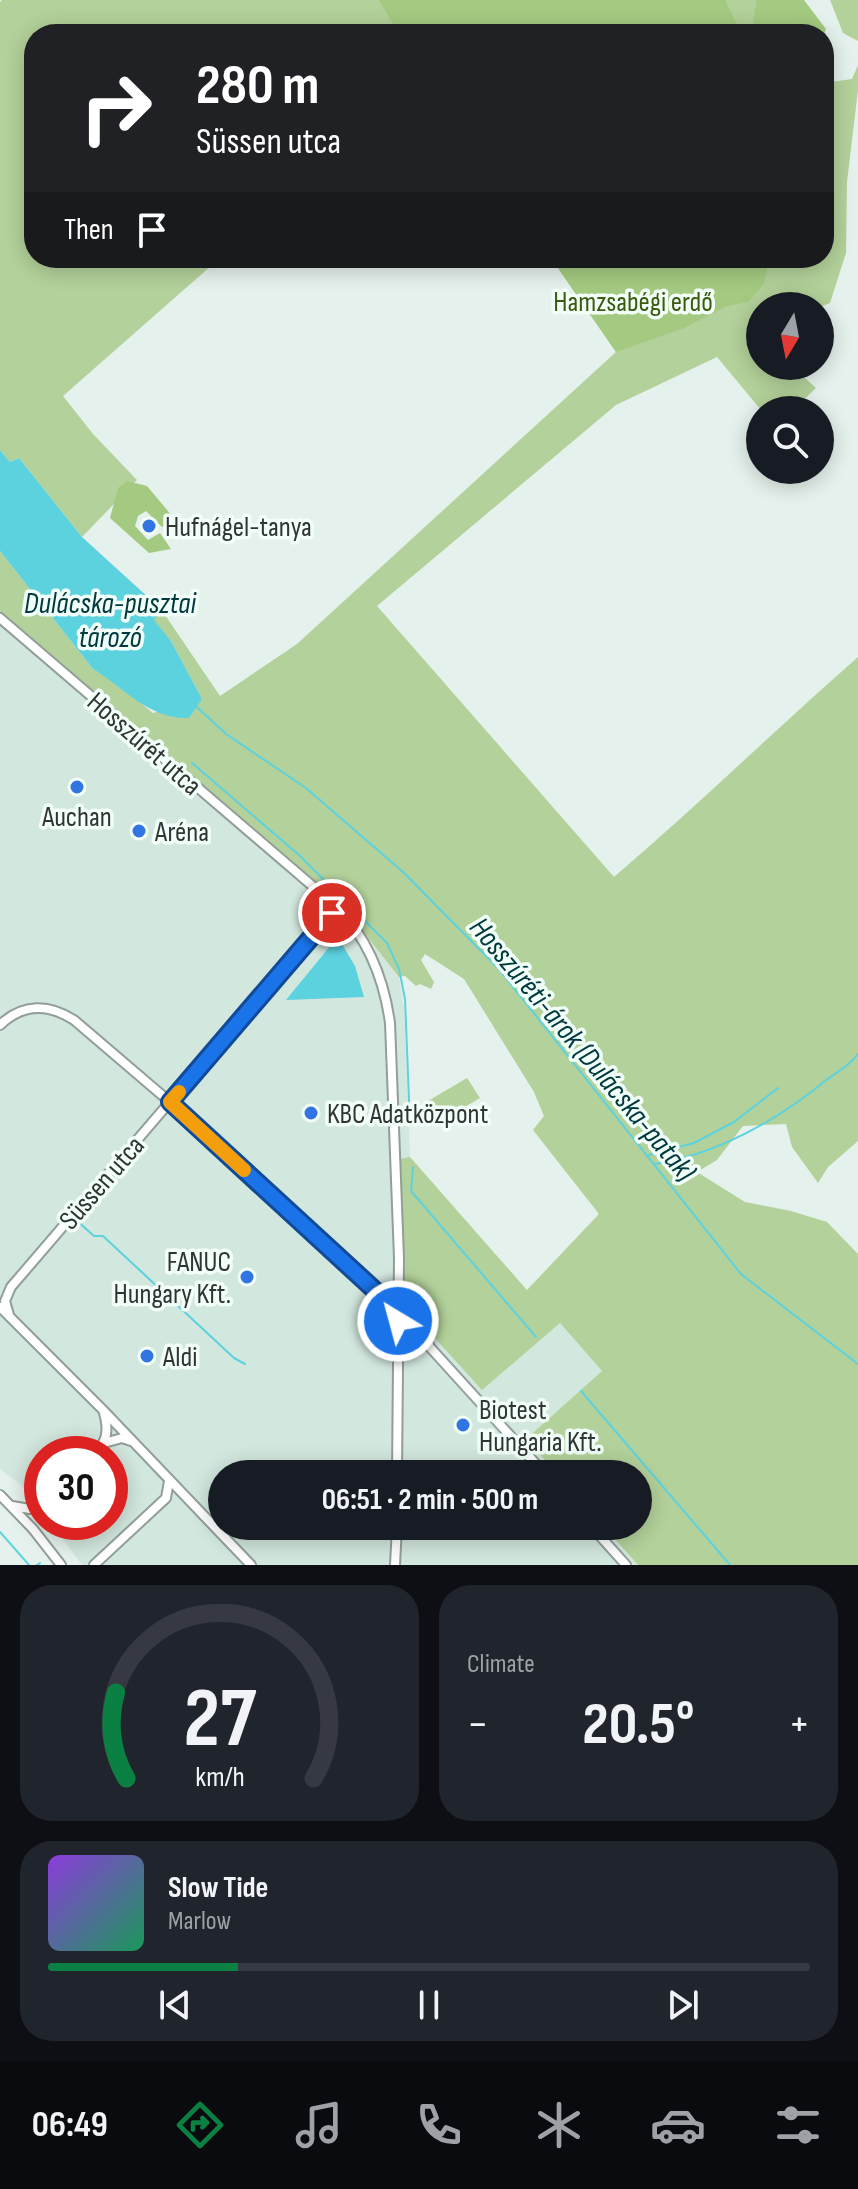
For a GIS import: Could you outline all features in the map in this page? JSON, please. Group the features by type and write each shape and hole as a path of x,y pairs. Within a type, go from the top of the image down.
{"street":[{"name":"Hosszúrét utca","path":"0,618 337,907 373,958 389,1015 398,1207 397,1460"},
{"name":"Süssen utca","path":"9,1315 5,1301 11,1287 337,907"},
{"path":"0,1025 14,1014 33,1007 59,1011 88,1031 170,1102 398,1312 532,1460"},
{"path":"0,1307 251,1565"},
{"path":"399,1355 412,1344 429,1345"},
{"path":"102,1409 106,1436"},
{"path":"128,1440 132,1441"},
{"path":"95,1565 166,1498 169,1481"},
{"path":"0,1495 24,1520"},
{"path":"166,1498 187,1499"},
{"path":"11,1506 24,1508"},
{"path":"40,1540 58,1564"},
{"path":"395,1565 396,1540"},
{"path":"604,1540 626,1565"}],"shaded area":[{"path":"0,613 346,910 399,977 404,1008 410,1157 400,1159 403,1226 559,1322 602,1371 526,1439 545,1460 208,1460 208,1540 616,1540 638,1565 82,1565 63,1540 128,1540 128,1436 24,1436 24,1489 0,1469"}],"green space":[{"path":"379,0 725,0 737,24 393,24"},
{"path":"756,0 754,24 24,24 24,268 209,268 63,396 93,434 137,480 82,537 19,458 10,462 0,450 0,2"},
{"path":"756,0 804,0 822,24 753,24"},
{"path":"830,0 858,0 858,41 843,33"},
{"path":"858,65 847,182 846,253 834,292 746,292 746,380 807,380 816,388 808,396 749,396 717,357 616,405 377,606 614,877 858,657 858,1141 828,1167 818,1183 792,1147 786,1124 743,1126 717,1160 697,1172 745,1202 827,1222 858,1254 858,1565 638,1565 616,1540 652,1540 652,1460 545,1460 526,1439 602,1371 560,1323 482,1390 403,1303 400,1159 410,1157 527,1290 599,1214 533,1130 544,1116 534,1092 464,979 425,954 421,960 434,982 431,989 420,984 416,986 405,976 399,977 346,910 330,895 0,613 0,551 93,669 153,713 202,699 171,641 153,620 161,609 220,696 297,644 616,352 558,268 834,268 834,82 852,79"},
{"name":"Hamzsabégi erdő","path":"558,268 767,268 764,284 757,292 746,292 746,302 727,306 684,328 616,352"},
{"path":"127,481 147,486 178,523 162,527 146,511 138,516 135,526 148,540 160,533 171,549 149,553 110,518 118,488"},
{"path":"467,1078 480,1098 441,1121 428,1101"}],"water":[{"name":"Dulácska-pusztai tározó","path":"0,450 10,462 19,458 82,537 161,609 154,620 171,641 202,699 189,718 161,714 149,708 93,669 0,551"},
{"path":"335,940 340,941 355,966 364,997 286,1000"}],"waterway":[{"name":"Hosszúréti-árok (Dulácska-patak)","path":"197,707 226,734 306,788 403,872 498,968 741,1274 858,1364"},
{"path":"192,763 299,855 387,943 399,969 405,999 410,1125"},
{"path":"655,1164 724,1144 767,1122 858,1054"},
{"path":"649,1155 694,1143 734,1122 778,1088"},
{"path":"71,1227 131,1157"},
{"path":"413,1167 411,1191 536,1337"},
{"path":"76,1220 94,1236 103,1236 234,1358 245,1364"},
{"path":"581,1391 730,1565"},
{"path":"0,1532 29,1565"}],"slow traffic":[{"path":"179,1092 170,1102 244,1170"}],"place":[{"name":"Hufnágel-tanya","path":"149,526"},
{"name":"Auchan","path":"77,787"},
{"name":"Aréna","path":"139,831"},
{"name":"KBC Adatközpont","path":"311,1113"},
{"name":"FANUC Hungary Kft.","path":"247,1277"},
{"name":"Aldi","path":"147,1356"},
{"name":"Biotest Hungaria Kft.","path":"463,1425"}],"route":[{"path":"332,913 170,1102 393,1307 398,1312 398,1321"}]}
